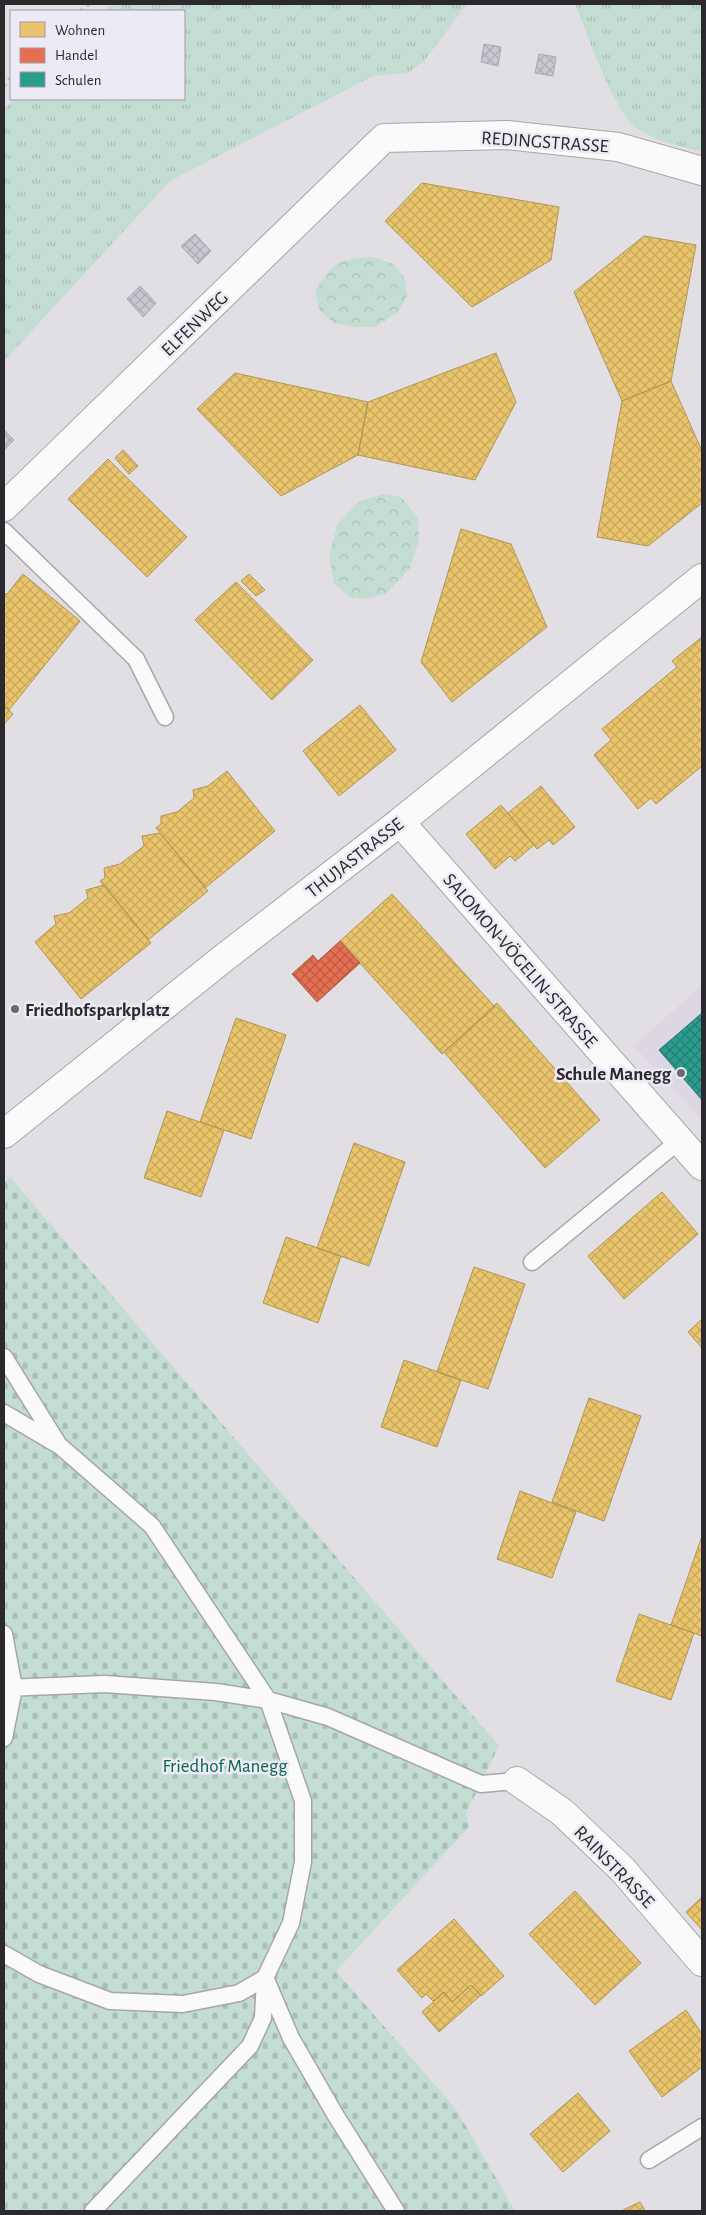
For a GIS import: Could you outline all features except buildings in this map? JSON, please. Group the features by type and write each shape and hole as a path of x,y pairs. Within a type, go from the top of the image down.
{"street":[{"name":"REDINGSTRASSE","path":"384,138 507,135 618,147 702,171"},
{"name":"ELFENWEG","path":"4,507 384,138"},
{"name":"THUJASTRASSE","path":"4,1134 225,957 400,822 702,578"},
{"name":"SALOMON-VÖGELIN-STRASSE","path":"400,822 702,1166"},
{"name":"RAINSTRASSE","path":"518,1781 562,1812 622,1869 702,1962"}],"lane":[{"path":"4,530 136,659 165,717"},
{"path":"532,1262 680,1140"},
{"path":"4,1357 60,1446"},
{"path":"4,1413 60,1446 152,1526 268,1700 303,1801 303,1862 291,1923 265,1978 263,2018 250,2046 93,2211"},
{"path":"4,1634 9,1688 4,1738"},
{"path":"9,1688 105,1684 216,1692 268,1700 328,1717 481,1784 518,1781"},
{"path":"4,1954 39,1974 110,2001 183,2004 239,1993 265,1978"},
{"path":"265,1978 291,2038 336,2116 396,2211"},
{"path":"649,2160 702,2126"}],"shaded area":[{"name":"Schule Manegg","path":"702,985 702,1120 634,1046"}],"green space":[{"path":"112,4 467,4 425,60 408,73 373,76 170,181 4,361 4,109 13,100 185,100 185,10 105,10"},
{"path":"575,4 702,4 702,152 653,137 638,129 629,120 620,107 602,71"},
{"path":"373,257 394,264 405,279 407,296 398,312 375,327 354,327 334,323 320,311 315,292 327,273 338,264 352,259"},
{"path":"383,494 401,497 418,518 419,540 410,568 386,594 365,599 350,597 334,584 329,557 337,525 358,502"},
{"name":"Friedhof Manegg","path":"10,1177 499,1746 466,1814 470,1826 336,1971 456,2109 515,2211 4,2211 4,1182"}],"railway":[{"path":"82,10 89,4"},
{"path":"4,86 10,78"}],"place":[{"name":"Friedhofsparkplatz","path":"15,1009"},
{"name":"Schule Manegg","path":"681,1073"}]}
